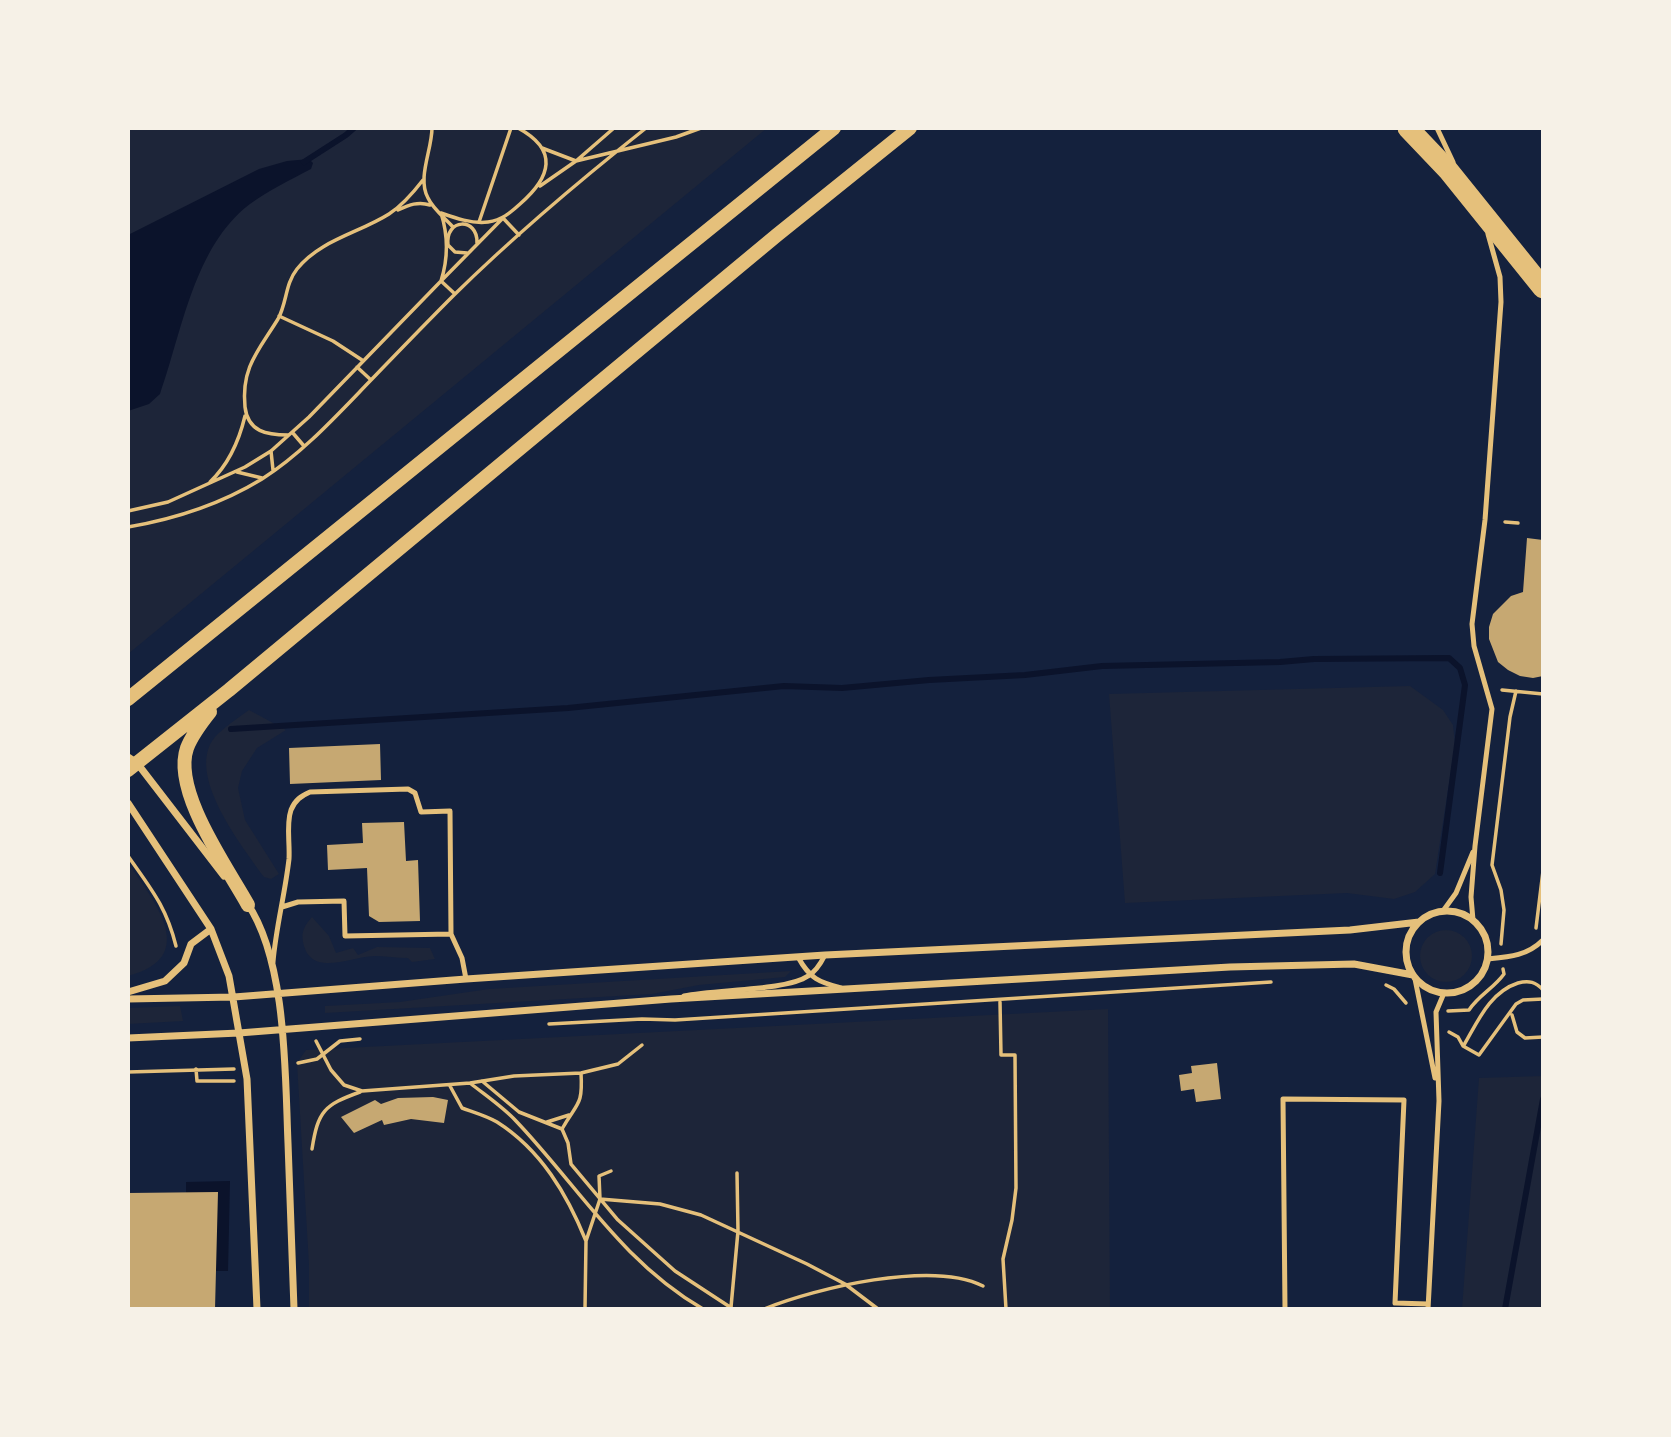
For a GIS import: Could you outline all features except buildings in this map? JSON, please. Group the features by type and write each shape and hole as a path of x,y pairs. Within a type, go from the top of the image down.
{"highway":[{"path":"1408,128 1447,170 1543,288"}],"main road":[{"path":"128,699 834,128"},
{"path":"131,763 229,690 766,244 911,128"},
{"path":"229,690 200,725 187,748 184,770 198,816 248,905"}],"street":[{"path":"131,763 248,905 257,919 273,965 284,1064 294,1309"},
{"path":"128,803 211,929 229,976 245,1067 257,1309"},
{"path":"128,1038 239,1033 671,999 1230,967 1354,964 1414,977 1431,990 1457,992 1477,979 1487,960 1485,938 1473,920 1464,915 1443,911 1419,922 1411,931 1405,954 1414,977"},
{"path":"128,999 234,997 798,957 1350,930 1419,922"},
{"path":"128,992 165,981 184,963 191,944 211,929"}],"lane":[{"path":"1437,128 1489,236 1500,277 1501,302 1485,520 1472,624 1474,646 1492,709 1475,846 1471,897 1473,920"},
{"path":"273,965 276,927 282,907 289,857 290,814 294,803 310,792 408,789 415,793 421,812 450,811 452,934 463,958 466,979"},
{"path":"1443,911 1456,893 1475,846"},
{"path":"282,907 298,902 344,901 345,936 452,934"},
{"path":"1487,960 1522,954 1543,940"},
{"path":"671,999 704,991 787,984 810,975 825,956"},
{"path":"798,957 818,982 847,989"},
{"path":"1414,977 1438,1092"},
{"path":"1286,1309 1283,1099 1404,1100 1395,1303 1428,1307 1438,1092 1436,1012 1444,993"}],"path":[{"path":"432,128 423,180 425,193 432,205 453,227"},
{"path":"479,222 511,128"},
{"path":"517,128 533,138"},
{"path":"528,128 545,156 545,168 538,187"},
{"path":"128,511 168,502 234,472 271,451 503,218 614,128"},
{"path":"128,527 161,521 212,504 274,470 304,446 455,294 550,206 646,128"},
{"path":"542,148 576,161 676,137 701,128"},
{"path":"389,214 411,196 423,180"},
{"path":"206,485 229,459 235,447 246,414 244,385 248,369 264,337 279,316 290,281 297,270 314,253 389,214 412,204 424,202 432,205"},
{"path":"440,213 479,222 503,218"},
{"path":"440,213 444,224 446,256 441,281"},
{"path":"503,218 519,235"},
{"path":"469,252 455,252 448,245 448,234 453,227 463,224 472,227 477,235 477,244"},
{"path":"441,281 455,294"},
{"path":"279,316 333,341 362,360"},
{"path":"357,366 371,380"},
{"path":"246,414 258,431 266,434 290,433 304,446"},
{"path":"271,451 274,470"},
{"path":"234,472 262,478"},
{"path":"1504,522 1518,523"},
{"path":"1502,690 1543,694"},
{"path":"1436,1012 1469,1010 1476,999 1504,974 1500,936 1504,910 1501,890 1492,865 1510,717 1516,691"},
{"path":"128,856 170,920 176,946"},
{"path":"1535,931 1543,872"},
{"path":"549,1024 675,1020 1000,1001 1278,981"},
{"path":"1543,990 1539,985 1528,981 1508,986 1493,998 1463,1046 1479,1055 1516,1004 1523,1000 1543,999"},
{"path":"1380,982 1394,989 1403,998 1410,1012"},
{"path":"1000,1001 1001,1055 1015,1055 1016,1188 1013,1220 1003,1259 1006,1309"},
{"path":"1511,1013 1517,1032 1525,1038 1543,1037"},
{"path":"284,1064 307,1062 324,1055 340,1041 364,1039"},
{"path":"316,1041 331,1070 344,1085 362,1091"},
{"path":"312,1149 317,1122 324,1111 338,1100 362,1091 470,1083 514,1076 581,1073 618,1064 642,1045"},
{"path":"128,1072 245,1067"},
{"path":"196,1069 197,1082 234,1081"},
{"path":"562,1129 570,1114 579,1105 582,1095 581,1073"},
{"path":"482,1081 519,1112 562,1129 572,1164 600,1199 648,1249 674,1271 731,1309 738,1231 737,1172"},
{"path":"470,1083 513,1118 551,1159 614,1237 646,1268 688,1301 703,1309"},
{"path":"449,1085 462,1108 495,1121 538,1156 569,1202 586,1241"},
{"path":"547,1122 570,1114"},
{"path":"585,1309 586,1241 600,1199 599,1175 611,1171"},
{"path":"600,1199 660,1204 701,1215 845,1284 878,1309"},
{"path":"764,1309 818,1290 845,1284 933,1275 971,1280 983,1286"}],"shaded area":[{"path":"128,128 767,128 128,654"},
{"path":"309,159 313,163 311,169 250,204 231,222 215,243 192,292 160,394 149,404 128,411 128,235 259,169 287,161"},
{"path":"1410,686 1443,710 1453,725 1455,744 1435,874 1415,892 1394,899 1347,893 1125,903 1109,694"},
{"path":"249,710 286,730 257,748 242,771 238,788 245,820 279,874 271,879 264,877 231,829 211,790 207,770 207,752 215,737"},
{"path":"128,863 159,910 167,942 162,956 150,967 128,976"},
{"path":"312,917 329,936 336,953 353,948 358,955 377,947 430,948 435,959 412,962 408,958 374,956 322,963 307,953 303,942 304,928"},
{"path":"1446,930 1465,937 1472,956 1465,975 1446,982 1427,975 1420,956 1427,937"},
{"path":"791,971 785,977 699,985 652,994 325,1013 325,1006 400,1002 489,989"},
{"path":"180,1006 183,1021 128,1024 128,1008"},
{"path":"1108,1009 1110,1309 309,1309 309,1265 297,1063 306,1050"},
{"path":"1543,1076 1543,1309 1462,1309 1479,1078"},
{"path":"230,1181 228,1271 215,1271 186,1192 186,1182"}],"waterway":[{"path":"304,162 354,128"},
{"path":"231,729 568,708 784,686 842,688 1025,675 1102,666 1314,659 1449,658 1460,668 1465,685 1440,873"},
{"path":"1505,1309 1543,1099"}]}
